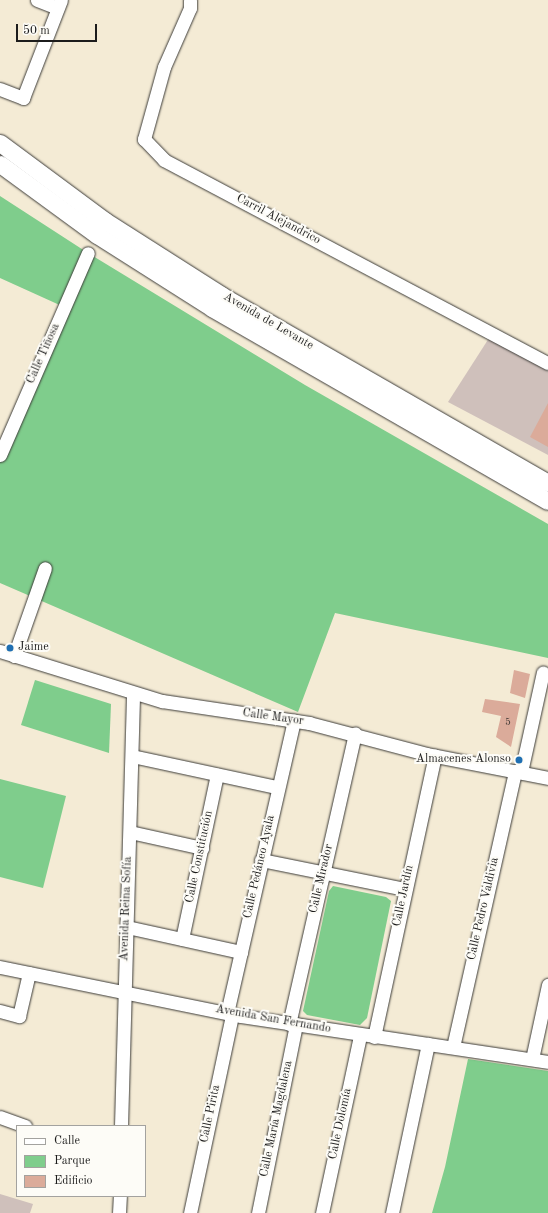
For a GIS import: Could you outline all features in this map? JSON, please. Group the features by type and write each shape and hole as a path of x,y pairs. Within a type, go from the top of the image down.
{"main road":[{"name":"Avenida de Levante","path":"0,143 105,221 221,295 548,483"},
{"name":"Avenida de Levante","path":"0,164 98,236 199,300 548,501"}],"street":[{"path":"0,89 23,98 60,4 37,0"},
{"name":"Carril Alejandrico","path":"190,0 190,8 164,67 144,139 164,160 548,363"},
{"name":"Calle Tiñosa","path":"0,455 88,253"},
{"path":"14,656 45,568"},
{"name":"Calle Mayor","path":"0,651 175,704 294,721 355,733 435,756 548,778"},
{"name":"Calle Pedro Valdivia","path":"453,1047 543,672"},
{"name":"Avenida Reina Sofía","path":"121,1125 134,692"},
{"name":"Calle Pedáneo Ayala","path":"229,1014 261,860 294,721"},
{"name":"Calle Mirador","path":"293,1024 323,872 355,733"},
{"path":"132,756 278,787"},
{"name":"Calle Jardín","path":"374,1037 435,756"},
{"name":"Calle Constitución","path":"182,939 217,775"},
{"path":"130,832 202,848"},
{"path":"261,860 406,889"},
{"path":"127,927 241,952"},
{"name":"Avenida San Fernando","path":"0,967 125,991 229,1014 360,1035 453,1047 548,1062"},
{"path":"0,1011 19,1016 29,973"},
{"path":"532,1059 548,985"},
{"name":"Calle Pirita","path":"190,1213 229,1014"},
{"name":"Calle María Magdalena","path":"258,1213 293,1024"},
{"name":"Calle Dolomía","path":"322,1213 360,1035"},
{"path":"392,1213 428,1044"},
{"path":"0,1117 23,1125"},
{"path":"120,1197 121,1213"}],"shaded area":[{"path":"491,335 548,358 548,455 448,402"},
{"path":"0,1194 33,1204 30,1213 0,1213"}],"green space":[{"path":"0,196 88,253 305,385 548,524 548,658 335,613 298,712 0,583 0,452 64,307 0,278"},
{"path":"35,680 111,704 109,753 21,725"},
{"path":"0,779 66,796 43,888 0,877"},
{"path":"333,886 386,897 391,901 367,1018 360,1025 307,1015 303,1011 329,891"},
{"path":"468,1059 548,1071 548,1213 432,1213 445,1167"}],"building":[{"path":"548,403 548,447 530,437"},
{"path":"514,670 530,674 525,698 510,693"},
{"path":"485,699 520,704 511,747 496,737 501,716 482,712"}],"place":[{"name":"Jaime","path":"10,648"},
{"name":"Almacenes Alonso","path":"519,760"}]}
